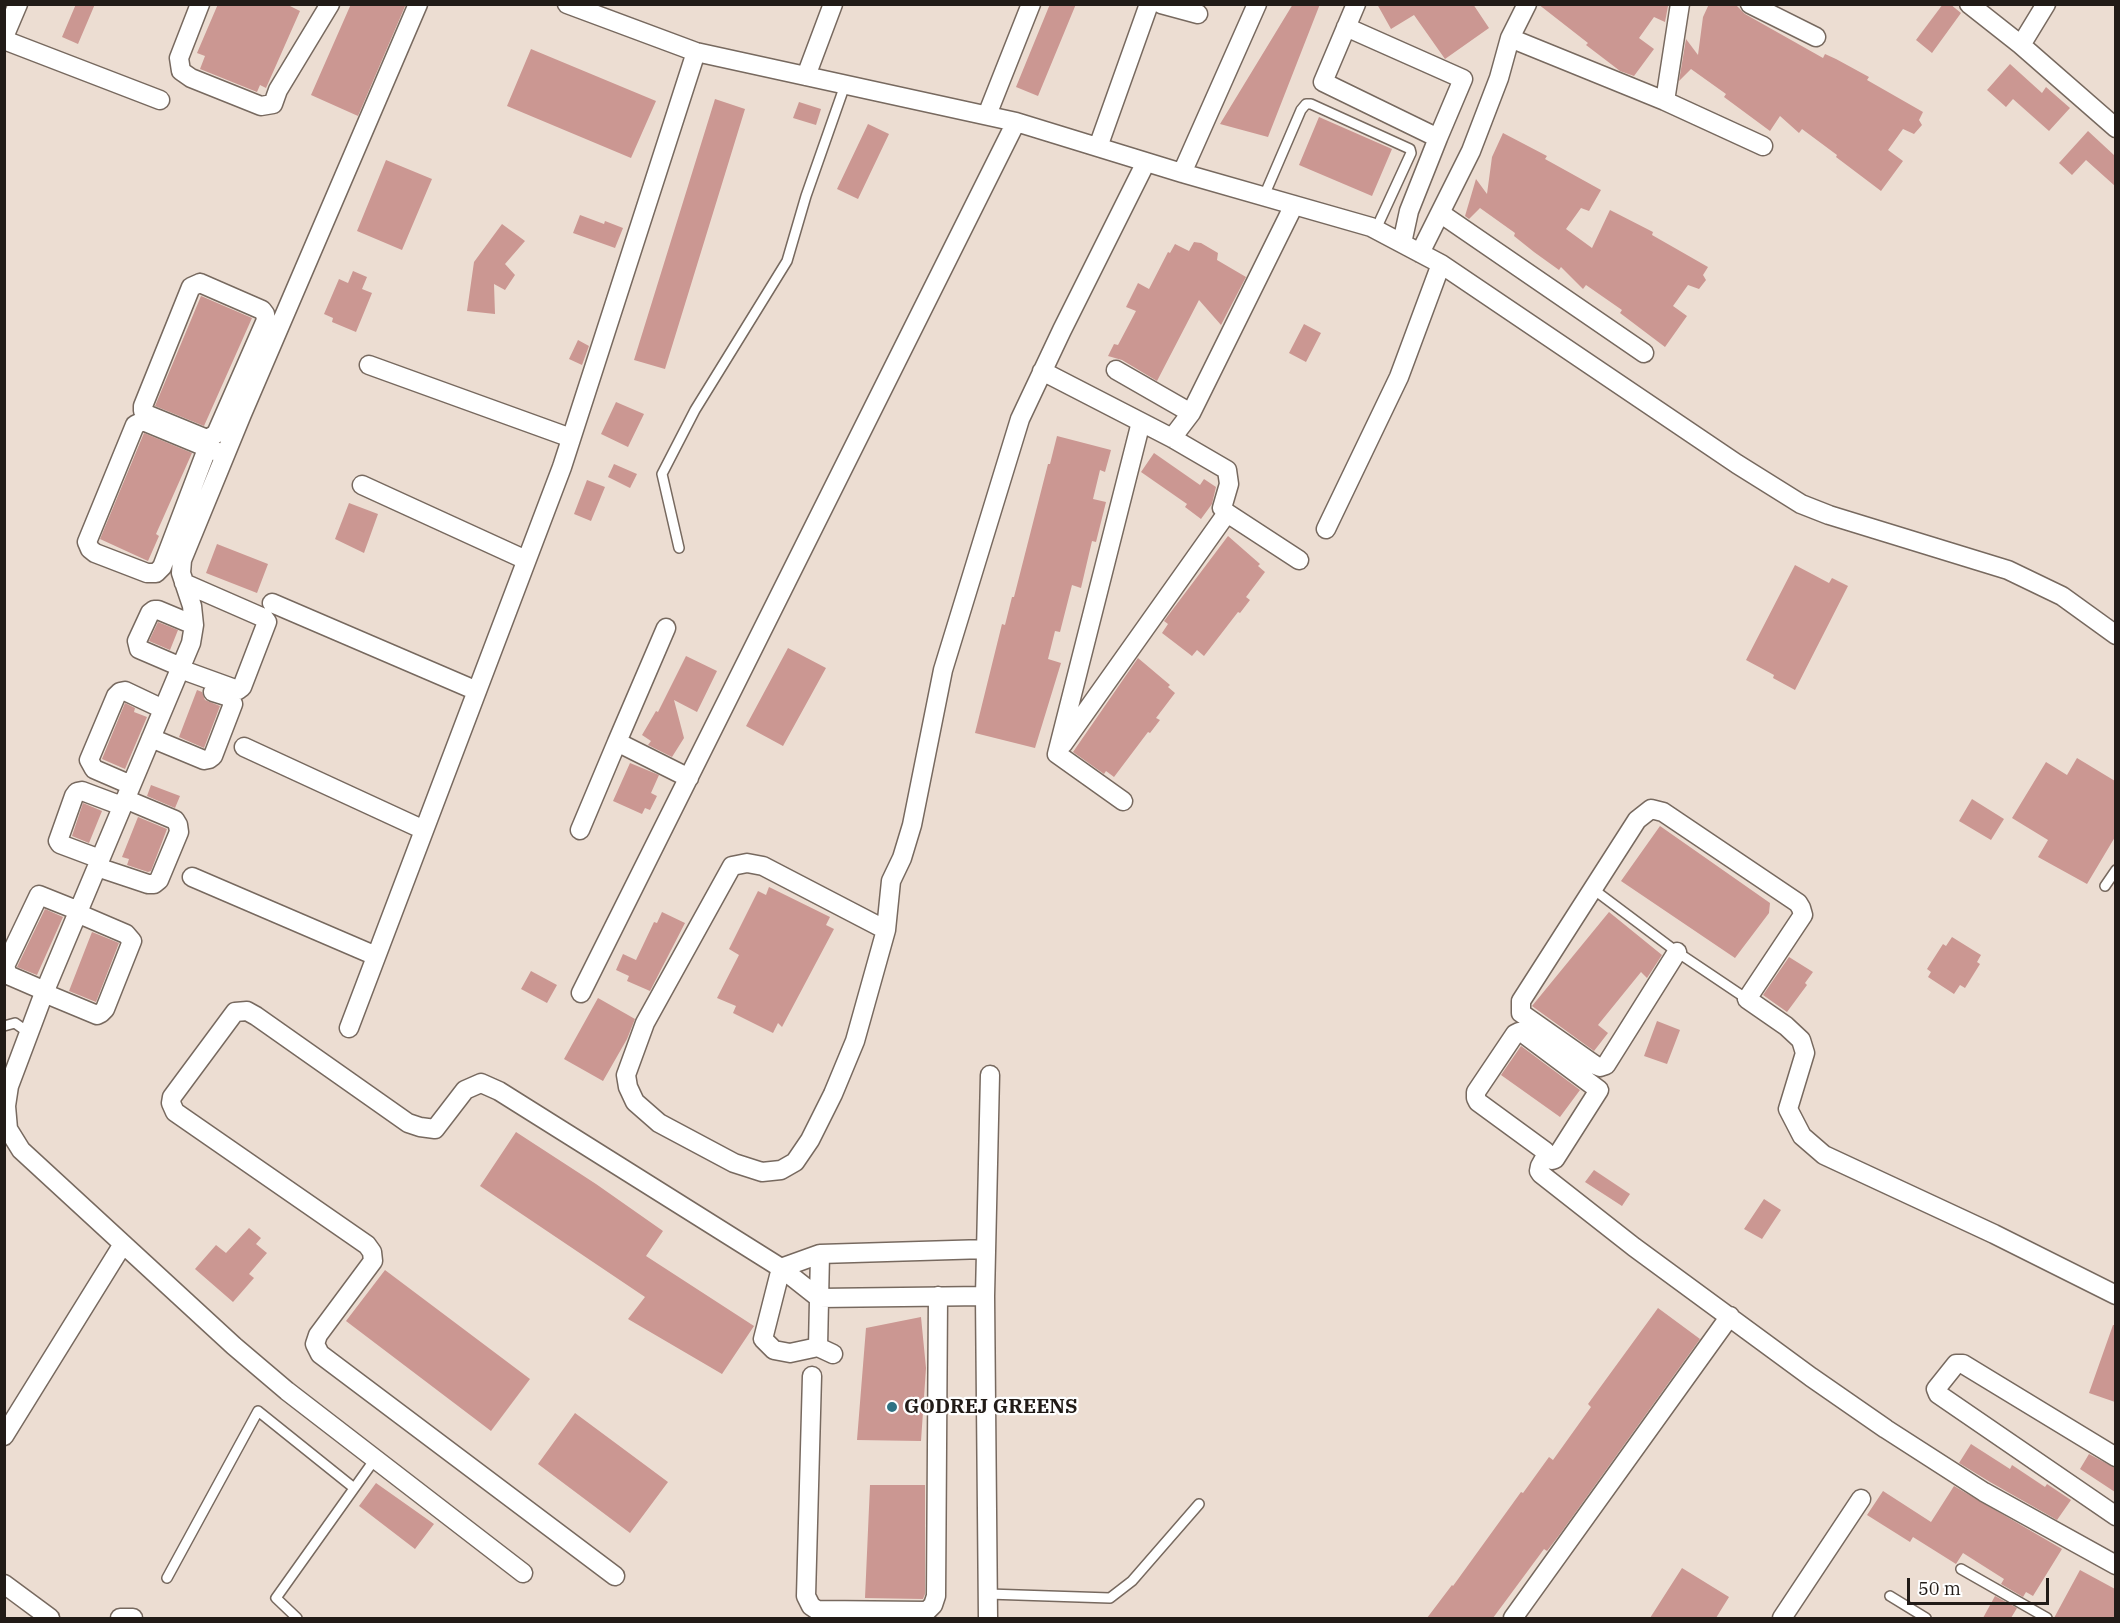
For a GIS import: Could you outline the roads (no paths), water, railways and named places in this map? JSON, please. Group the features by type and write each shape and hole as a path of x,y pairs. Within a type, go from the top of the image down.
{"street":[{"path":"18,4 4,38 160,100"},
{"path":"200,4 179,58 181,71 191,78 261,106 273,104 278,90 322,7"},
{"path":"417,4 250,374 216,434 207,439 146,414 143,406 191,287 200,283 262,310 266,320 250,374 225,455 182,560 181,573 192,606 194,625 190,643 28,1033 9,1086 5,1106 8,1129 21,1149 269,1376 523,1574"},
{"path":"567,4 696,52 1016,122 1376,229 1441,264 1737,464 1801,504 1829,515 2008,570 2062,596 2115,635"},
{"path":"806,76 833,4"},
{"path":"987,115 1031,4"},
{"path":"1098,147 1149,4"},
{"path":"1161,4 1198,15"},
{"path":"1182,173 1257,4"},
{"path":"1356,4 1323,82 1438,138"},
{"path":"1420,253 1471,151 1499,78 1510,38 1527,4"},
{"path":"1665,101 1680,4"},
{"path":"1750,4 1816,37"},
{"path":"1969,4 2021,45 2115,128"},
{"path":"2021,45 2046,4"},
{"path":"1346,27 1463,79 1409,211 1402,243"},
{"path":"1510,38 1665,101 1763,146"},
{"path":"349,1028 571,438 696,52"},
{"path":"581,993 1016,122"},
{"path":"886,930 763,866 747,862 732,866 645,1023 626,1075 628,1087 635,1102 659,1123 721,1158 762,1172 781,1170 795,1162 810,1140 855,1041 886,930 891,881 902,858 912,825 943,670 1020,419 1146,162"},
{"path":"1172,438 1191,413 1294,205"},
{"path":"1440,213 1644,353"},
{"path":"1326,529 1399,377 1441,264"},
{"path":"369,365 571,438"},
{"path":"1116,370 1191,413"},
{"path":"1042,371 1172,438 1227,470 1229,484 1222,508 1299,561"},
{"path":"207,449 162,567 156,573 147,573 90,549 87,542 135,424 143,421 225,455"},
{"path":"1057,754 1141,422"},
{"path":"362,485 526,560"},
{"path":"1057,754 1227,513"},
{"path":"179,672 238,690 242,687 267,622 264,618 184,583"},
{"path":"272,603 477,691"},
{"path":"151,738 204,760 213,756 233,704 229,697 139,649 137,641 150,613 154,610 194,625"},
{"path":"580,830 666,628"},
{"path":"126,797 77,792 58,841 98,863 148,884 154,884 159,880 178,832 178,825 175,820 126,797 94,770 89,760 116,696 120,692 125,691 163,709"},
{"path":"617,742 689,778"},
{"path":"244,747 424,830"},
{"path":"1057,754 1123,801"},
{"path":"1677,952 1606,1065 1600,1067 1595,1065 1521,1013 1521,1001 1637,820 1651,809 1663,812 1798,903 1803,915 1747,999 1786,1026 1801,1040 1805,1053 1788,1109 1802,1136 1824,1155 1994,1234 2115,1295"},
{"path":"192,877 376,956"},
{"path":"39,895 78,912 126,934 132,941 105,1009 97,1015 8,975 5,966 35,899 39,895"},
{"path":"615,1576 320,1354 315,1344 318,1335 373,1261 372,1252 367,1245 175,1112 171,1103 172,1097 235,1012 247,1011 408,1123 420,1127 435,1129 465,1090 481,1083 499,1091 781,1268 819,1298 985,1296"},
{"path":"1545,1156 1552,1160 1555,1159 1599,1090 1519,1032 1515,1034 1476,1092 1476,1098 1478,1102 1545,1151 1540,1166 1541,1174 1634,1247 1886,1430 1984,1492 2115,1565"},
{"path":"988,1618 985,1296 990,1075"},
{"path":"4,1436 123,1244"},
{"path":"781,1268 820,1254 986,1250"},
{"path":"781,1268 763,1339 774,1350 790,1353 826,1350 819,1298 820,1254"},
{"path":"812,1376 806,1596 811,1606 817,1610 927,1611 933,1605 936,1596 938,1296"},
{"path":"1513,1618 1730,1316"},
{"path":"2115,1457 1964,1364 1956,1364 1936,1389 1938,1394 2115,1516"},
{"path":"1782,1618 1861,1499"},
{"path":"4,1584 50,1618"},
{"path":"120,1618 133,1618"}],"lane":[{"path":"679,548 662,474 695,410 786,261 845,85"},
{"path":"1264,196 1301,110 1306,104 1311,104 1410,149 1411,153 1376,229"},
{"path":"2105,886 2115,870"},
{"path":"1593,889 1677,952 1747,999"},
{"path":"4,1026 15,1023 28,1033"},
{"path":"167,1578 258,1411 354,1488"},
{"path":"297,1618 276,1598 375,1459"},
{"path":"988,1594 1110,1598 1132,1581 1199,1504"},
{"path":"1961,1569 2047,1618"},
{"path":"1890,1596 1926,1618"}],"place":[{"name":"GODREJ GREENS","path":"892,1407"}]}
